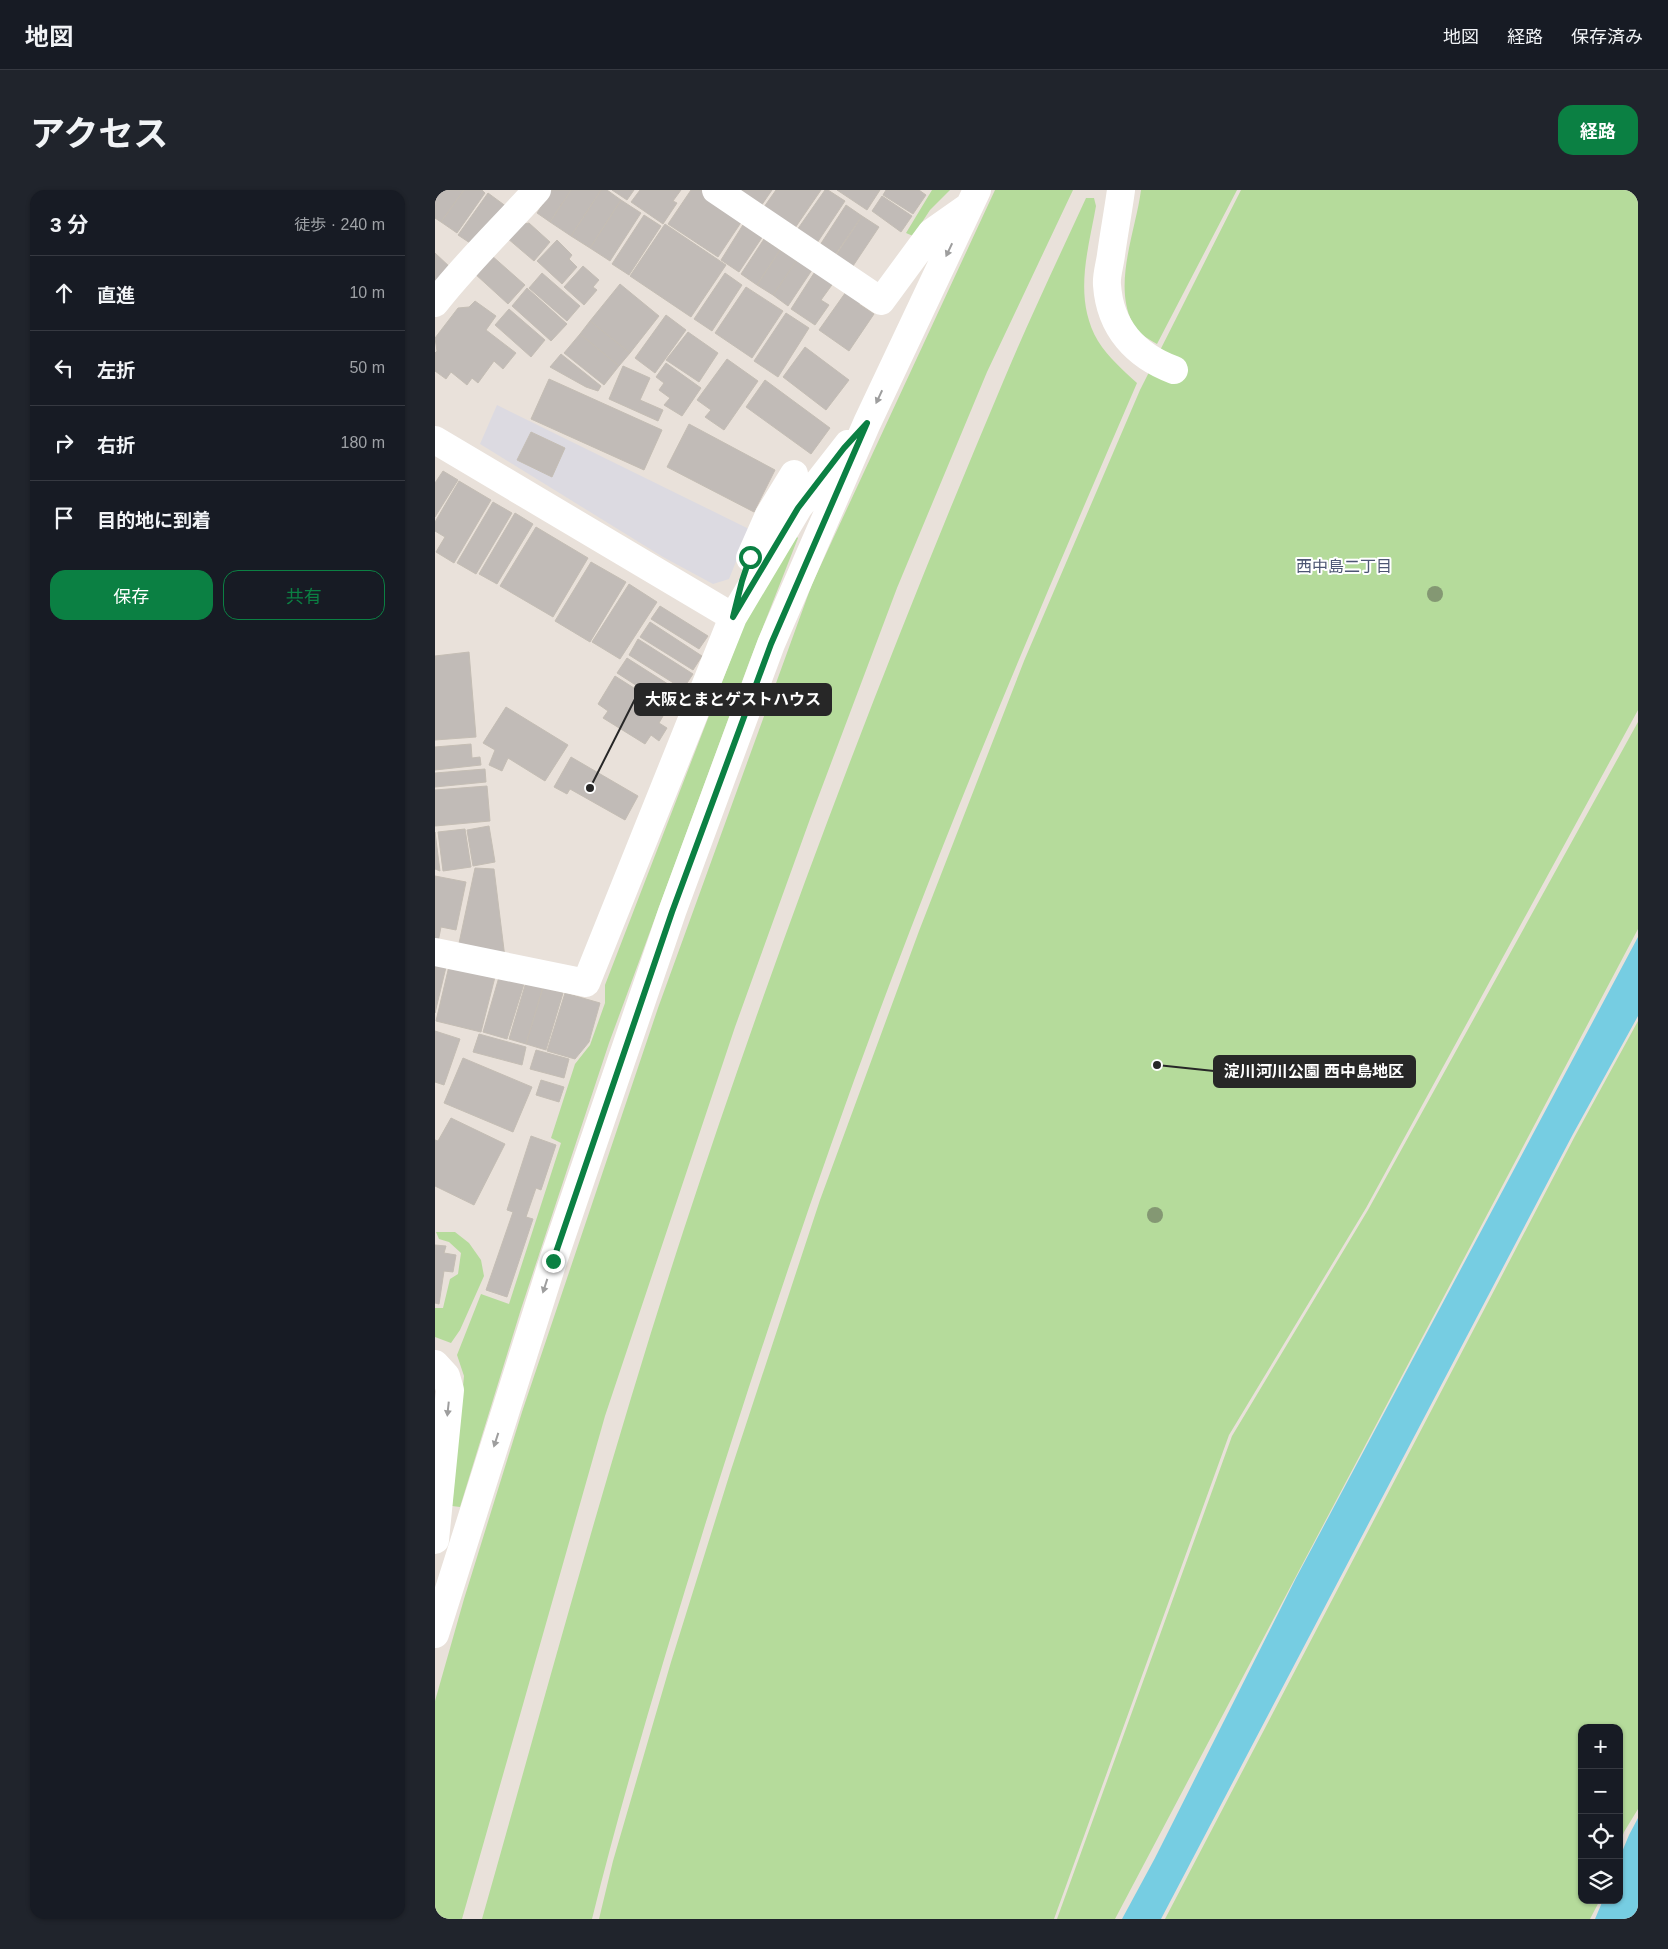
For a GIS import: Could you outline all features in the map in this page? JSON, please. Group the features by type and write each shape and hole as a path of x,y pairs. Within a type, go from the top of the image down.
{"street":[{"path":"435,303 457,274 537,190"},
{"path":"715,190 881,300 931,232 973,198"},
{"path":"1121,190 1107,284 1111,308 1121,330 1137,349 1156,364 1175,370"},
{"path":"435,1634 556,1252 672,912 771,644 867,423 973,198"},
{"path":"733,617 798,508 839,454 867,423"},
{"path":"435,440 733,617"},
{"path":"435,952 586,983 733,617 750,557 769,515 795,474"},
{"path":"435,1365 446,1376 450,1390 435,1540"},
{"path":"435,1553 444,1601"}],"shaded area":[{"path":"497,405 749,529 729,579 713,584 663,557 480,444"}],"green space":[{"path":"932,190 950,190 930,210 913,236 906,233"},
{"path":"995,190 1073,190 987,372 897,588 810,819 735,1027 605,1416 462,1919 435,1919 435,1701 464,1599 522,1412 658,1008 812,584"},
{"path":"1141,190 1237,190 1157,344 1143,335 1134,326 1127,307 1125,291 1127,256"},
{"path":"1241,190 1638,190 1638,710 1366,1208 1229,1435 1054,1919 599,1919 613,1861 671,1662 730,1473 820,1200 919,931 1024,661 1140,390"},
{"path":"1086,198 1094,198 1096,206 1087,257 1084,291 1090,325 1106,353 1137,383 965,791 883,1002 829,1150 753,1375 705,1525 660,1672 592,1919 482,1919 579,1575 656,1317 756,1017 794,910 916,592 1013,359"},
{"path":"796,536 798,538 750,660 609,1043 521,1309 460,1507 452,1506 464,1376 457,1355 481,1294 509,1304 561,1143 551,1138 575,1064 590,1045 605,1003 605,985 744,625"},
{"path":"1638,722 1638,929 1115,1919 1057,1919 1232,1436 1368,1210"},
{"path":"1638,1021 1638,1809 1623,1835 1623,1724 1578,1724 1578,1904 1598,1904 1590,1919 1165,1919 1575,1136"},
{"path":"436,1232 455,1232 469,1243 481,1260 484,1276 460,1330 451,1343 435,1337 435,1308 443,1308 450,1279 458,1274 461,1253 449,1242 439,1239"}],"water":[{"path":"1638,937 1638,1016 1573,1134 1161,1919 1122,1919 1155,1858 1296,1578"},
{"path":"1638,1818 1638,1911 1632,1919 1595,1919 1601,1904 1623,1904 1623,1849"}],"building":[{"path":"440,190 464,190 441,222 435,218 435,197"},
{"path":"464,190 482,190 485,193 457,233 441,222"},
{"path":"552,190 571,190 550,222 537,213"},
{"path":"571,190 601,190 571,236 550,222"},
{"path":"601,190 607,190 621,200 590,248 571,236"},
{"path":"612,190 634,190 627,200"},
{"path":"640,190 681,190 673,201 677,203 663,224 631,202"},
{"path":"691,190 701,190 744,218 718,257 668,224"},
{"path":"737,190 772,190 761,206"},
{"path":"776,190 821,190 795,228 764,207"},
{"path":"825,190 845,201 817,243 797,230"},
{"path":"837,190 880,190 867,210"},
{"path":"886,190 919,190 926,195 913,214 883,195"},
{"path":"488,193 507,207 473,245 458,235"},
{"path":"882,196 912,216 901,232 872,211"},
{"path":"621,200 641,213 610,261 590,248"},
{"path":"846,205 862,216 835,255 820,245"},
{"path":"644,215 661,226 629,275 612,264"},
{"path":"862,216 879,227 851,269 834,258"},
{"path":"746,220 765,233 739,272 721,260"},
{"path":"529,223 550,242 534,261 507,238 518,225"},
{"path":"665,224 726,265 691,317 630,276"},
{"path":"764,239 780,250 757,285 741,274"},
{"path":"557,240 572,255 569,259 577,267 562,284 537,261"},
{"path":"780,250 797,260 773,295 757,285"},
{"path":"435,253 451,268 435,283"},
{"path":"491,255 525,285 508,304 474,273"},
{"path":"797,260 812,270 788,306 773,295"},
{"path":"583,266 599,280 593,287 597,290 584,305 564,287"},
{"path":"816,270 834,282 821,300 829,305 815,325 791,309"},
{"path":"542,273 580,306 567,321 529,288"},
{"path":"725,273 742,285 712,331 694,319"},
{"path":"620,284 659,316 630,353 590,321"},
{"path":"746,287 783,311 752,358 715,333"},
{"path":"527,288 567,324 551,341 512,306"},
{"path":"848,289 862,299 859,304 874,314 849,351 819,330"},
{"path":"475,301 496,316 486,330 516,353 503,369 494,361 478,383 472,378 467,385 451,372 446,379 435,371 435,353 437,351 435,338 458,308 469,307"},
{"path":"509,309 545,340 531,357 495,325"},
{"path":"786,313 809,328 778,377 754,361"},
{"path":"666,315 686,330 655,373 635,358"},
{"path":"590,321 630,353 619,366 580,334"},
{"path":"688,332 718,353 699,382 666,360"},
{"path":"580,334 619,366 604,385 564,353"},
{"path":"805,347 849,380 826,410 783,377"},
{"path":"561,354 601,386 598,391 586,387 550,367"},
{"path":"727,359 758,381 724,430 705,417 711,410 697,400"},
{"path":"666,363 701,388 682,416 664,405 670,398 659,390 664,383 656,377"},
{"path":"623,366 650,378 640,400 663,410 658,421 609,399"},
{"path":"549,379 662,430 644,470 531,419"},
{"path":"765,380 830,428 811,454 746,407"},
{"path":"689,424 775,470 754,512 667,467"},
{"path":"531,432 565,448 552,477 517,460"},
{"path":"443,471 458,480 435,517 435,483"},
{"path":"459,481 491,500 454,563 436,552 445,537 435,531 435,522"},
{"path":"493,502 512,513 476,574 457,563"},
{"path":"515,513 533,524 497,584 479,574"},
{"path":"536,527 588,558 553,617 500,586"},
{"path":"591,562 626,582 590,642 555,621"},
{"path":"629,584 657,602 620,659 592,642"},
{"path":"660,606 708,636 699,649 651,619"},
{"path":"650,622 702,656 693,670 640,637"},
{"path":"638,639 693,674 683,689 629,655"},
{"path":"469,652 476,737 435,740 435,656"},
{"path":"627,658 682,693 673,709 617,673"},
{"path":"615,676 667,709 659,723 667,728 659,741 651,735 645,744 603,718 608,711 598,704"},
{"path":"506,707 568,745 545,781 508,758 502,771 489,765 495,750 483,743"},
{"path":"471,744 472,758 480,757 481,765 435,770 435,747"},
{"path":"571,757 638,796 625,820 570,789 567,794 554,787"},
{"path":"485,769 486,782 435,787 435,773"},
{"path":"487,786 490,821 435,826 435,790"},
{"path":"489,826 495,862 473,866 467,830"},
{"path":"465,829 471,867 443,871 438,832"},
{"path":"435,832 440,871 435,869"},
{"path":"475,868 494,869 505,958 458,948"},
{"path":"435,876 466,882 456,930 441,927 438,942 435,941"},
{"path":"435,961 447,963 435,1013"},
{"path":"449,966 495,977 481,1032 436,1021"},
{"path":"499,977 524,984 507,1039 483,1032"},
{"path":"526,982 543,987 526,1044 509,1039"},
{"path":"543,987 563,993 546,1050 526,1044"},
{"path":"565,993 600,1003 589,1042 575,1059 547,1051"},
{"path":"435,1031 460,1039 444,1085 435,1082"},
{"path":"479,1034 526,1047 522,1065 473,1052"},
{"path":"536,1050 569,1059 564,1078 530,1069"},
{"path":"463,1058 532,1087 513,1132 444,1103"},
{"path":"541,1080 564,1087 559,1102 536,1095"},
{"path":"451,1118 505,1144 474,1205 435,1186 435,1140 438,1141"},
{"path":"531,1136 556,1145 541,1190 536,1188 526,1217 533,1219 507,1297 486,1290 513,1212 507,1210"},
{"path":"435,1245 446,1246 444,1253 456,1255 453,1272 444,1271 439,1304 435,1303"}],"place":[{"name":"大阪とまとゲストハウス","path":"590,788"},
{"name":"淀川河川公園 西中島地区","path":"1157,1065"}],"district":[{"name":"西中島二丁目","path":"1344,566"}],"route":[{"path":"553,1261 672,912 771,644 867,423 844,448 798,508 733,617 750,557"}]}
